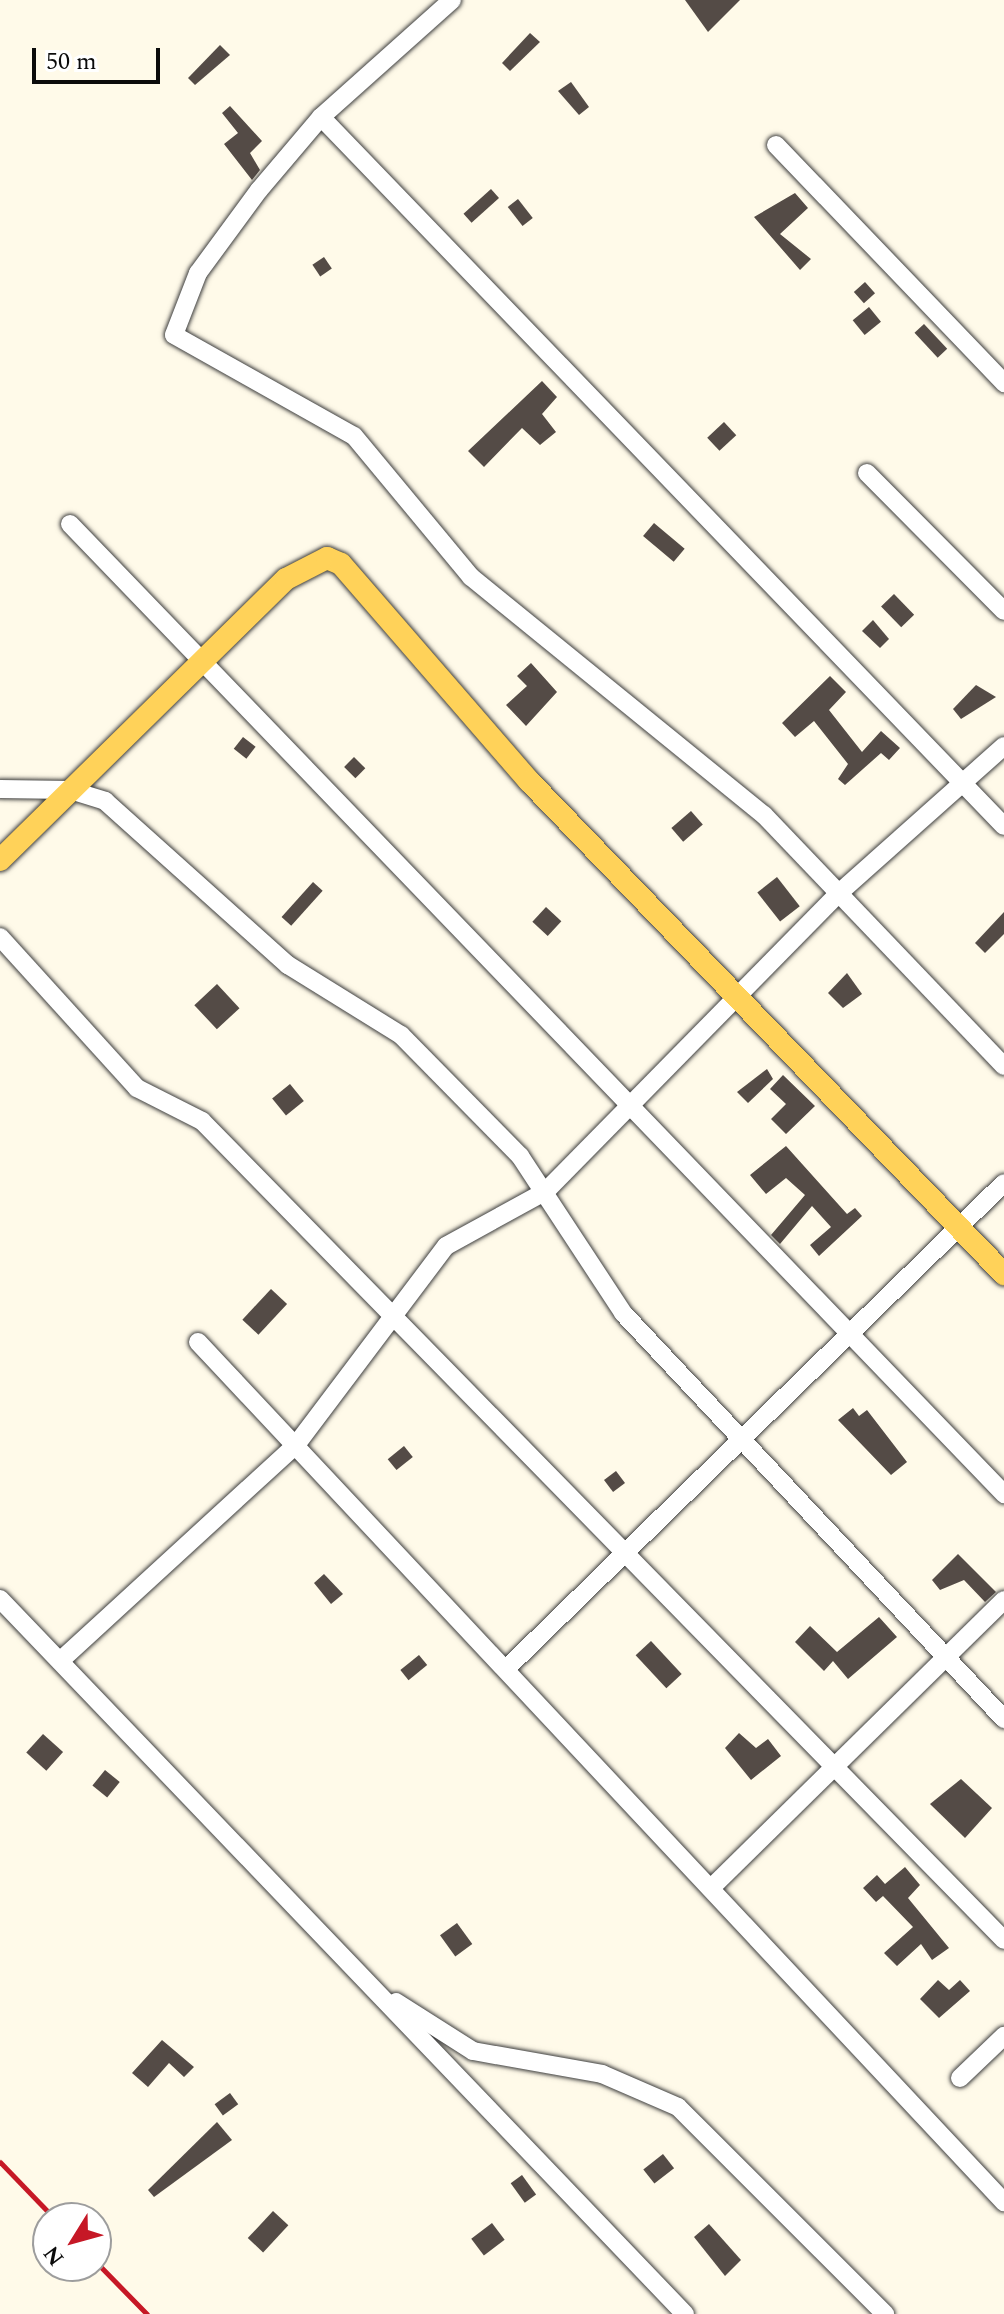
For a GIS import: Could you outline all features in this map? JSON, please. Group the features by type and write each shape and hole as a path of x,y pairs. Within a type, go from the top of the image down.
{"main road":[{"path":"0,860 286,579 327,558 341,564 529,781 1004,1274"}],"street":[{"path":"452,0 321,117 198,273 174,335 354,436 471,577 764,815 1004,1066"},
{"path":"321,117 1004,826"},
{"path":"776,145 1004,383"},
{"path":"867,473 1004,611"},
{"path":"70,524 1004,1494"},
{"path":"60,1661 296,1445 446,1246 546,1191 839,893 1004,746"},
{"path":"0,789 70,790 105,801 288,965 401,1035 546,1191 623,1313 1004,1719"},
{"path":"0,937 137,1088 202,1121 626,1550 1004,1940"},
{"path":"507,1668 847,1331 1004,1183"},
{"path":"198,1342 713,1886 1004,2202"},
{"path":"0,1599 685,2314"},
{"path":"713,1886 1004,1600"},
{"path":"370,1985 473,2051 602,2074 678,2107 885,2314"},
{"path":"960,2078 1004,2036"}],"building":[{"path":"685,0 740,0 708,32"},
{"path":"530,33 540,42 510,71 502,63"},
{"path":"220,45 230,55 195,85 188,78"},
{"path":"571,82 589,107 579,115 558,91"},
{"path":"230,106 262,141 250,153 260,170 252,180 224,144 238,133 222,113"},
{"path":"491,189 499,198 472,223 464,214"},
{"path":"795,193 808,208 780,234 811,259 800,270 754,217"},
{"path":"518,199 533,218 523,226 508,207"},
{"path":"324,257 332,269 320,276 312,265"},
{"path":"865,282 875,293 864,303 854,292"},
{"path":"869,307 881,322 865,335 853,320"},
{"path":"924,324 947,349 938,358 914,333"},
{"path":"542,381 557,397 542,414 556,432 540,445 522,428 484,467 468,451"},
{"path":"724,422 736,435 719,451 707,438"},
{"path":"654,523 685,549 674,562 643,536"},
{"path":"894,594 914,615 901,627 881,607"},
{"path":"873,620 889,639 880,648 862,631"},
{"path":"531,663 557,692 526,726 506,705 527,686 517,676"},
{"path":"830,676 846,692 829,710 862,752 881,731 900,748 889,760 881,753 845,785 838,779 848,764 814,721 795,737 782,723"},
{"path":"976,685 996,697 961,719 953,709"},
{"path":"243,737 256,747 246,759 234,749"},
{"path":"354,757 365,768 355,778 344,767"},
{"path":"691,811 703,825 683,842 671,828"},
{"path":"777,877 800,906 780,922 757,892"},
{"path":"313,882 323,891 291,926 282,917"},
{"path":"546,907 561,921 548,936 532,922"},
{"path":"1004,912 1004,934 985,953 975,943"},
{"path":"847,973 862,994 843,1008 828,993"},
{"path":"217,984 240,1008 217,1029 194,1005"},
{"path":"767,1069 773,1079 748,1103 737,1092"},
{"path":"783,1075 815,1106 786,1134 771,1119 786,1104 770,1089"},
{"path":"290,1084 304,1101 286,1116 272,1098"},
{"path":"786,1146 847,1214 855,1208 862,1216 819,1256 810,1245 831,1227 812,1206 780,1244 771,1235 805,1195 786,1178 766,1194 750,1175"},
{"path":"271,1289 287,1304 258,1335 242,1320"},
{"path":"853,1408 859,1416 867,1410 907,1462 891,1475 838,1420"},
{"path":"404,1446 413,1457 396,1470 388,1459"},
{"path":"616,1471 625,1483 613,1492 604,1480"},
{"path":"958,1554 996,1592 985,1602 964,1580 940,1590 932,1580"},
{"path":"324,1574 343,1594 331,1604 314,1583"},
{"path":"879,1617 897,1637 848,1679 833,1661 824,1671 795,1642 810,1626 837,1652"},
{"path":"651,1641 682,1674 666,1688 636,1655"},
{"path":"419,1655 427,1665 409,1680 400,1670"},
{"path":"739,1733 756,1748 768,1739 781,1756 751,1780 725,1748"},
{"path":"43,1734 63,1752 46,1771 26,1753"},
{"path":"105,1770 120,1782 107,1798 92,1786"},
{"path":"961,1779 992,1808 965,1838 930,1804"},
{"path":"905,1867 920,1885 908,1898 949,1948 932,1960 921,1944 897,1966 884,1953 913,1927 883,1896 876,1902 863,1888 877,1875 885,1884"},
{"path":"457,1923 472,1944 455,1956 440,1935"},
{"path":"938,1980 949,1990 960,1980 970,1991 939,2018 920,1999"},
{"path":"162,2040 194,2067 184,2077 169,2063 148,2087 132,2073"},
{"path":"230,2093 238,2104 223,2115 215,2104"},
{"path":"217,2122 232,2140 154,2197 148,2190"},
{"path":"663,2154 674,2168 654,2184 643,2169"},
{"path":"522,2175 536,2194 525,2203 511,2183"},
{"path":"273,2211 288,2225 263,2252 248,2238"},
{"path":"492,2223 505,2240 484,2255 471,2239"},
{"path":"709,2224 741,2260 725,2276 694,2237"}],"railway":[{"path":"0,2162 39,2202"},
{"path":"112,2278 147,2314"}]}
